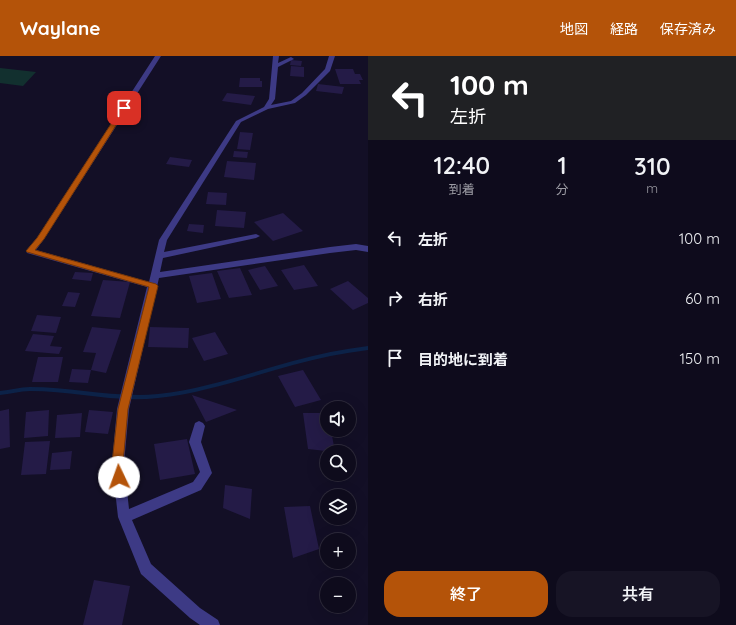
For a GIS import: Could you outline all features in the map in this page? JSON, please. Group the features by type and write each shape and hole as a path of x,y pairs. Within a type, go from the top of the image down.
{"street":[{"path":"153,286 30,251 40,239 158,56"},
{"path":"266,108 272,99 276,56"},
{"path":"213,625 195,613 146,569 124,517 118,463 124,406 163,240 239,121 266,108 294,102 328,70 332,56"},
{"path":"275,66 291,59"},
{"path":"160,256 256,236"},
{"path":"356,248 368,245"},
{"path":"156,275 330,250 356,248 368,249"},
{"path":"124,517 197,486 206,473 196,442 199,426"}],"green space":[{"path":"0,68 36,72 23,86 0,83"}],"building":[{"path":"291,60 302,61 301,66 290,65"},
{"path":"291,66 304,67 304,77 290,76"},
{"path":"335,69 353,69 355,74 360,74 363,80 359,80 361,84 340,84"},
{"path":"240,78 260,78 260,81 262,81 262,87 239,87"},
{"path":"318,84 344,87 342,94 316,91"},
{"path":"227,93 255,96 251,105 222,101"},
{"path":"240,132 253,133 250,150 237,149"},
{"path":"234,151 248,152 247,158 233,157"},
{"path":"170,157 192,160 189,167 166,164"},
{"path":"227,161 256,163 254,180 224,177"},
{"path":"208,192 227,193 226,205 206,204"},
{"path":"217,210 246,212 244,228 215,226"},
{"path":"283,213 303,231 273,241 254,222"},
{"path":"189,224 204,225 203,233 187,231"},
{"path":"304,265 318,286 294,290 281,270"},
{"path":"265,266 278,286 260,290 248,270"},
{"path":"240,268 252,295 229,298 217,271"},
{"path":"75,272 93,273 91,281 72,279"},
{"path":"212,273 221,299 197,303 189,276"},
{"path":"103,280 130,282 120,318 91,316"},
{"path":"348,281 368,298 368,303 353,310 330,289"},
{"path":"68,292 80,293 75,307 62,306"},
{"path":"37,315 61,317 56,333 31,331"},
{"path":"92,327 121,330 106,373 91,370 96,353 83,352"},
{"path":"150,327 189,328 188,348 148,347"},
{"path":"215,332 228,354 204,361 192,338"},
{"path":"33,334 54,336 50,346 62,347 59,354 25,351"},
{"path":"38,357 63,357 58,382 32,382"},
{"path":"72,369 91,370 88,383 69,382"},
{"path":"303,370 321,400 295,407 278,376"},
{"path":"192,395 237,410 206,422"},
{"path":"9,409 10,447 0,449 0,411"},
{"path":"49,410 48,436 24,438 26,412"},
{"path":"89,410 113,412 108,434 85,432"},
{"path":"82,413 80,437 55,438 57,415"},
{"path":"303,413 320,413 320,437 332,437 334,445 320,445 320,450 308,449"},
{"path":"187,439 195,474 160,480 154,444"},
{"path":"50,441 46,474 21,475 25,442"},
{"path":"72,451 70,469 50,470 52,453"},
{"path":"225,485 252,489 250,519 223,508"},
{"path":"310,506 319,549 293,558 284,507"},
{"path":"94,580 130,586 122,625 83,625"}],"waterway":[{"path":"0,393 29,389 138,397 173,394 222,383 319,356 368,348"}],"route":[{"path":"119,477 118,463 123,409 153,286 107,271 30,251 40,239 124,108"}]}
